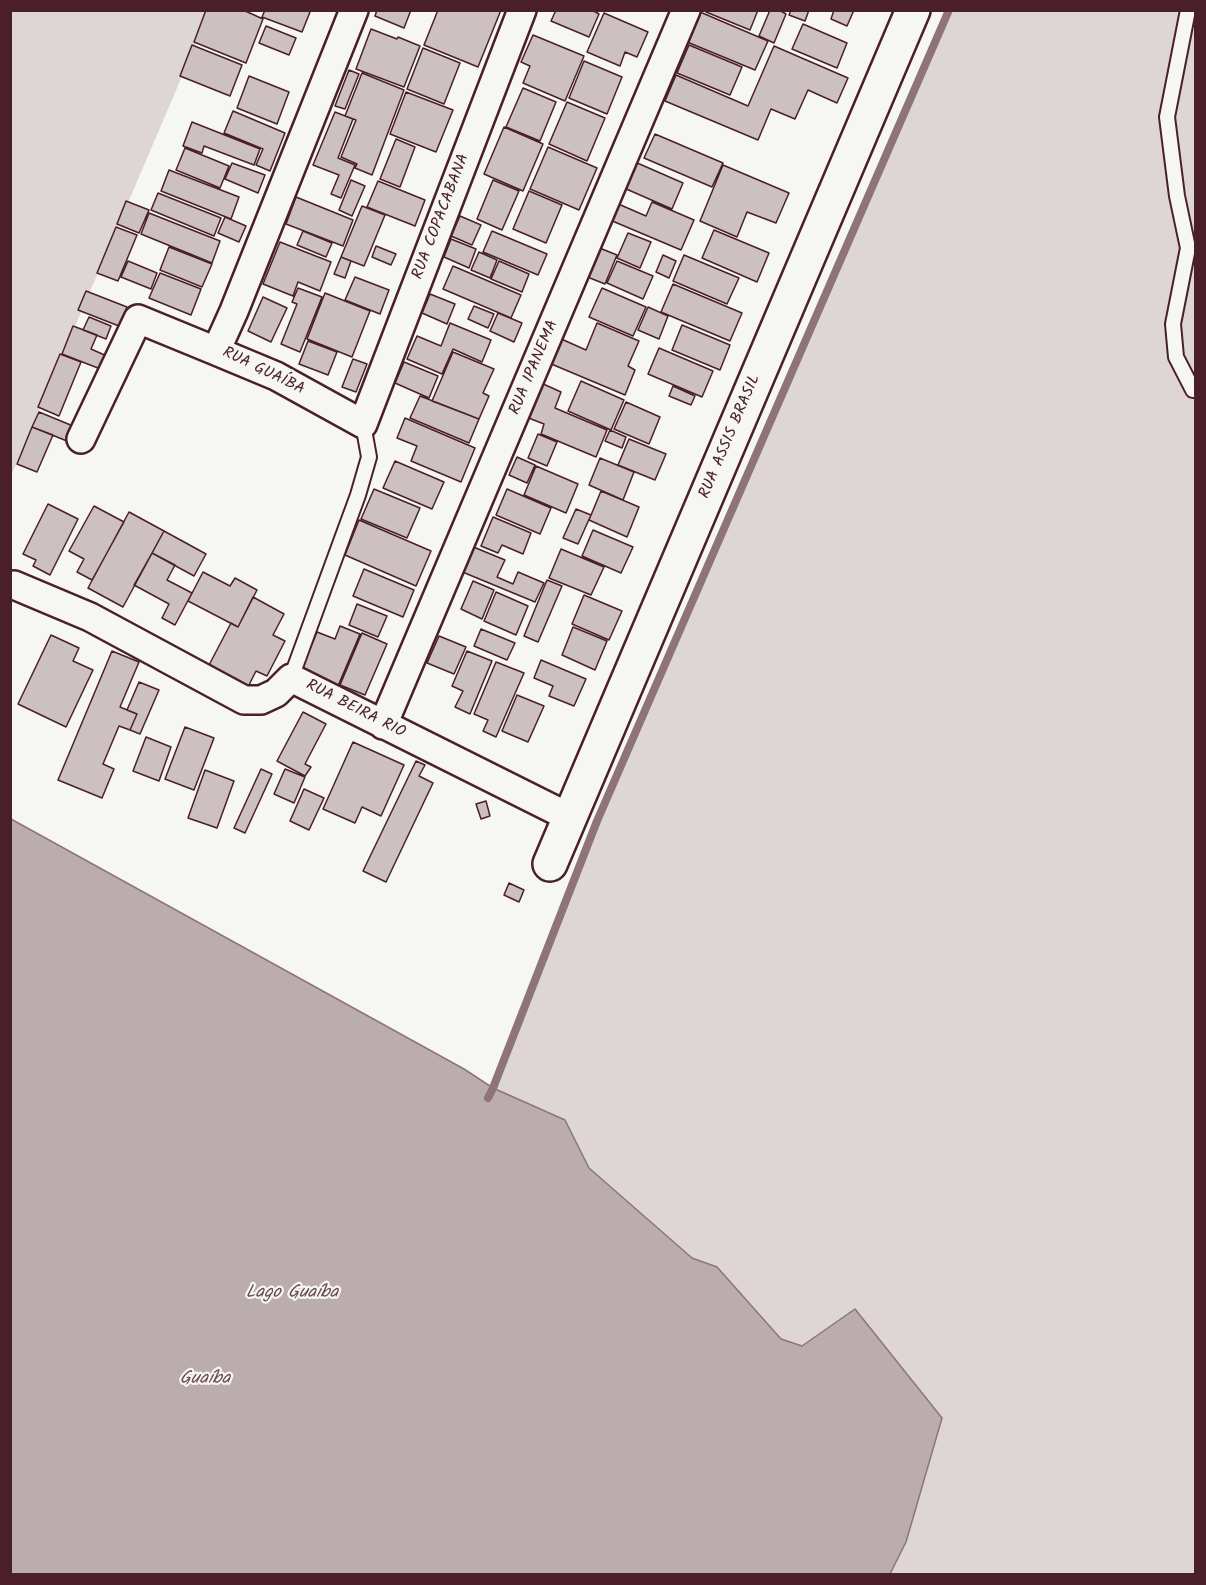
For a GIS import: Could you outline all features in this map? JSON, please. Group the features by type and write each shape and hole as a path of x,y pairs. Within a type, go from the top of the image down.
{"street":[{"name":"RUA GUAÍBA","path":"354,10 216,351 276,376 363,424"},
{"name":"RUA COPACABANA","path":"363,424 522,10"},
{"name":"RUA IPANEMA","path":"383,724 686,10"},
{"name":"RUA ASSIS BRASIL","path":"550,864 913,10"},
{"path":"81,439 138,319 216,351"},
{"name":"RUA BEIRA RIO","path":"14,585 90,617 244,700 261,700 276,693 291,678 569,817"}],"lane":[{"path":"1188,10 1167,117 1177,196 1188,248 1173,324 1176,357 1193,390 1196,390"},
{"path":"291,678 358,495 369,457 363,424"}],"shaded area":[{"path":"11,11 210,11 11,476"},
{"path":"949,11 1195,11 1195,1574 890,1574 906,1542 942,1418 855,1310 802,1346 781,1339 717,1267 692,1258 589,1168 565,1120 493,1088 597,821"}],"water":[{"name":"Lago Guaíba","path":"11,819 464,1069 493,1088 565,1120 589,1168 692,1258 717,1267 781,1339 802,1346 855,1309 942,1418 906,1542 890,1574 11,1574"}],"building":[{"path":"206,10 243,10 263,19 246,63 194,42"},
{"path":"265,10 306,10 310,12 302,32 262,17"},
{"path":"377,10 411,10 404,28 375,16"},
{"path":"438,10 501,10 478,67 424,45"},
{"path":"556,10 592,10 599,14 589,37 551,21"},
{"path":"707,10 758,10 750,30 706,12"},
{"path":"770,10 779,10 786,14 774,43 759,36"},
{"path":"791,10 809,10 805,21 789,15"},
{"path":"834,10 854,10 847,26 831,19"},
{"path":"700,12 768,41 755,70 687,42"},
{"path":"604,13 648,32 637,57 625,52 620,66 587,52"},
{"path":"803,24 847,43 837,68 792,49"},
{"path":"266,26 296,38 289,55 259,43"},
{"path":"371,29 420,46 404,87 356,69"},
{"path":"533,35 584,56 565,101 523,83 530,66 521,62"},
{"path":"192,45 242,65 230,96 180,76"},
{"path":"689,45 742,67 730,95 677,73"},
{"path":"774,46 848,78 837,103 808,90 795,119 771,109 758,140 665,101 676,75 748,106"},
{"path":"423,48 460,63 444,104 407,89"},
{"path":"584,61 622,77 607,114 569,98"},
{"path":"349,70 359,74 345,109 335,106"},
{"path":"362,73 404,90 372,175 355,168 357,164 341,157 356,120 345,116"},
{"path":"249,76 289,92 277,124 237,108"},
{"path":"523,88 556,102 540,141 506,127"},
{"path":"406,92 453,110 436,152 390,134"},
{"path":"567,102 605,118 587,161 549,144"},
{"path":"233,111 285,133 270,171 256,165 263,149 224,133"},
{"path":"335,112 353,119 338,158 355,165 341,198 331,194 339,175 313,165"},
{"path":"192,122 260,149 254,165 204,146 202,153 183,146"},
{"path":"504,127 543,144 523,191 484,174"},
{"path":"655,134 723,163 712,187 644,158"},
{"path":"396,139 415,147 400,187 380,179"},
{"path":"548,147 597,168 579,210 530,189"},
{"path":"185,148 229,166 220,188 176,170"},
{"path":"635,162 683,183 672,209 624,188"},
{"path":"232,163 265,175 258,193 225,179"},
{"path":"723,165 789,193 776,223 747,212 737,237 700,221"},
{"path":"169,170 239,197 231,219 161,191"},
{"path":"351,180 365,186 352,216 339,210"},
{"path":"493,180 519,191 502,230 477,219"},
{"path":"378,181 425,200 415,226 367,207"},
{"path":"529,191 562,205 546,243 513,229"},
{"path":"158,193 221,218 214,236 151,210"},
{"path":"296,197 353,220 343,246 286,224"},
{"path":"126,201 149,210 139,233 117,224"},
{"path":"652,202 694,220 681,250 610,220 616,203 646,216"},
{"path":"362,206 385,215 364,266 341,257"},
{"path":"149,213 220,241 212,263 141,234"},
{"path":"460,216 481,225 472,245 451,236"},
{"path":"225,217 246,226 239,242 218,233"},
{"path":"116,227 137,235 118,281 97,273"},
{"path":"714,230 769,253 757,282 702,258"},
{"path":"303,231 332,243 326,257 297,245"},
{"path":"492,231 547,254 538,275 483,252"},
{"path":"628,233 651,242 640,268 617,258"},
{"path":"451,239 476,249 469,268 444,257"},
{"path":"280,242 331,262 320,291 298,282 293,296 263,284"},
{"path":"376,246 396,254 391,265 372,257"},
{"path":"169,247 212,264 202,287 160,270"},
{"path":"597,247 617,255 605,284 585,276"},
{"path":"479,252 497,260 490,278 471,270"},
{"path":"663,255 676,261 669,278 656,272"},
{"path":"684,255 739,278 727,304 673,281"},
{"path":"341,257 351,261 345,278 334,274"},
{"path":"128,261 157,273 151,289 121,277"},
{"path":"499,261 529,274 522,292 491,279"},
{"path":"617,261 653,276 643,299 607,283"},
{"path":"453,266 521,295 511,318 443,289"},
{"path":"160,273 201,289 191,315 149,298"},
{"path":"355,277 389,290 380,314 345,300"},
{"path":"673,284 742,313 730,341 661,312"},
{"path":"298,288 322,297 300,352 281,344 297,304 292,302"},
{"path":"602,288 646,307 633,336 589,317"},
{"path":"86,291 127,307 119,326 78,310"},
{"path":"325,293 370,311 352,357 307,339"},
{"path":"430,294 455,304 447,324 422,313"},
{"path":"263,297 287,308 271,342 248,331"},
{"path":"474,306 494,314 488,328 468,319"},
{"path":"648,307 668,316 659,339 638,330"},
{"path":"498,313 522,323 514,342 490,331"},
{"path":"89,317 111,326 106,339 83,330"},
{"path":"450,323 491,340 482,362 453,349 442,374 407,359 417,336 441,346"},
{"path":"597,323 639,341 628,366 635,370 625,395 549,363 559,338 586,350"},
{"path":"682,325 730,345 720,370 672,350"},
{"path":"73,326 97,335 91,349 109,357 103,370 62,354"},
{"path":"308,341 337,352 328,375 299,364"},
{"path":"659,348 713,371 702,397 648,374"},
{"path":"453,352 494,369 483,393 489,396 479,419 432,401"},
{"path":"60,354 81,362 59,416 38,407"},
{"path":"353,359 367,364 356,392 342,387"},
{"path":"404,362 438,376 429,398 395,383"},
{"path":"581,381 624,400 611,430 568,411"},
{"path":"541,383 561,392 555,408 607,430 596,457 541,434 544,424 526,417"},
{"path":"673,386 695,396 691,405 669,396"},
{"path":"420,396 479,419 469,443 410,418"},
{"path":"626,402 660,417 649,444 614,429"},
{"path":"39,412 73,426 67,441 32,427"},
{"path":"405,418 475,448 461,482 411,461 417,446 397,438"},
{"path":"32,427 53,435 37,472 17,464"},
{"path":"610,430 626,437 622,448 605,441"},
{"path":"538,434 557,442 547,466 528,458"},
{"path":"629,439 666,454 655,480 618,465"},
{"path":"517,457 535,465 527,483 509,475"},
{"path":"600,458 634,472 623,500 589,485"},
{"path":"395,461 444,482 432,509 383,488"},
{"path":"536,466 578,484 566,513 524,495"},
{"path":"374,489 420,508 407,538 361,519"},
{"path":"507,489 551,508 540,534 496,515"},
{"path":"601,491 639,507 627,537 589,520"},
{"path":"48,504 78,519 50,575 33,566 36,560 23,554"},
{"path":"94,506 124,522 92,580 77,572 84,559 69,551"},
{"path":"576,509 591,515 578,544 563,538"},
{"path":"129,512 164,531 123,607 88,588"},
{"path":"493,517 531,533 523,554 502,545 498,553 481,546"},
{"path":"359,520 431,551 416,586 345,555"},
{"path":"593,530 633,547 621,573 582,556"},
{"path":"164,531 206,554 194,576 152,553"},
{"path":"471,546 505,560 497,577 513,584 518,572 544,583 535,602 460,571"},
{"path":"561,549 604,567 591,595 549,578"},
{"path":"152,553 175,565 167,580 192,593 175,625 162,618 169,604 134,585"},
{"path":"364,569 414,590 403,617 353,596"},
{"path":"203,572 230,586 235,578 257,590 238,627 188,601"},
{"path":"547,580 562,586 538,642 524,636"},
{"path":"473,581 494,590 482,619 461,609"},
{"path":"496,592 528,606 516,635 484,621"},
{"path":"584,595 622,611 609,640 572,624"},
{"path":"253,597 284,614 273,635 285,641 267,676 256,671 248,687 208,667 231,623 238,627"},
{"path":"357,604 387,616 378,637 349,625"},
{"path":"340,626 360,634 338,686 301,670 317,632 335,639"},
{"path":"573,627 607,641 595,670 562,655"},
{"path":"481,629 515,643 507,660 474,646"},
{"path":"362,633 387,644 365,695 340,685"},
{"path":"51,635 79,648 73,661 93,670 66,727 18,704"},
{"path":"439,636 466,647 454,674 427,663"},
{"path":"112,651 139,662 120,707 137,714 130,730 119,726 103,764 114,769 102,798 58,780"},
{"path":"467,651 492,661 470,714 455,707 463,691 452,686"},
{"path":"541,660 586,679 574,706 549,696 553,686 534,678"},
{"path":"496,662 524,673 496,737 483,731 488,720 474,714"},
{"path":"139,682 159,690 140,734 130,730 137,714 127,710"},
{"path":"517,695 544,706 528,742 502,731"},
{"path":"303,712 326,724 305,764 311,767 305,776 277,761"},
{"path":"185,727 214,738 194,790 165,779"},
{"path":"146,737 171,747 159,781 133,771"},
{"path":"353,742 404,765 381,816 362,807 355,823 323,809"},
{"path":"416,761 425,765 419,776 433,783 386,882 363,871"},
{"path":"261,769 272,774 245,833 234,828"},
{"path":"285,769 305,777 294,803 274,794"},
{"path":"205,770 234,781 217,828 188,818"},
{"path":"304,789 324,798 309,830 290,821"},
{"path":"486,801 490,816 481,819 476,804"},
{"path":"509,883 524,890 519,902 504,895"}],"waterway":[{"path":"488,1098 597,821 949,10"}],"water label":[{"name":"Guaíba","path":"205,1380"}]}
